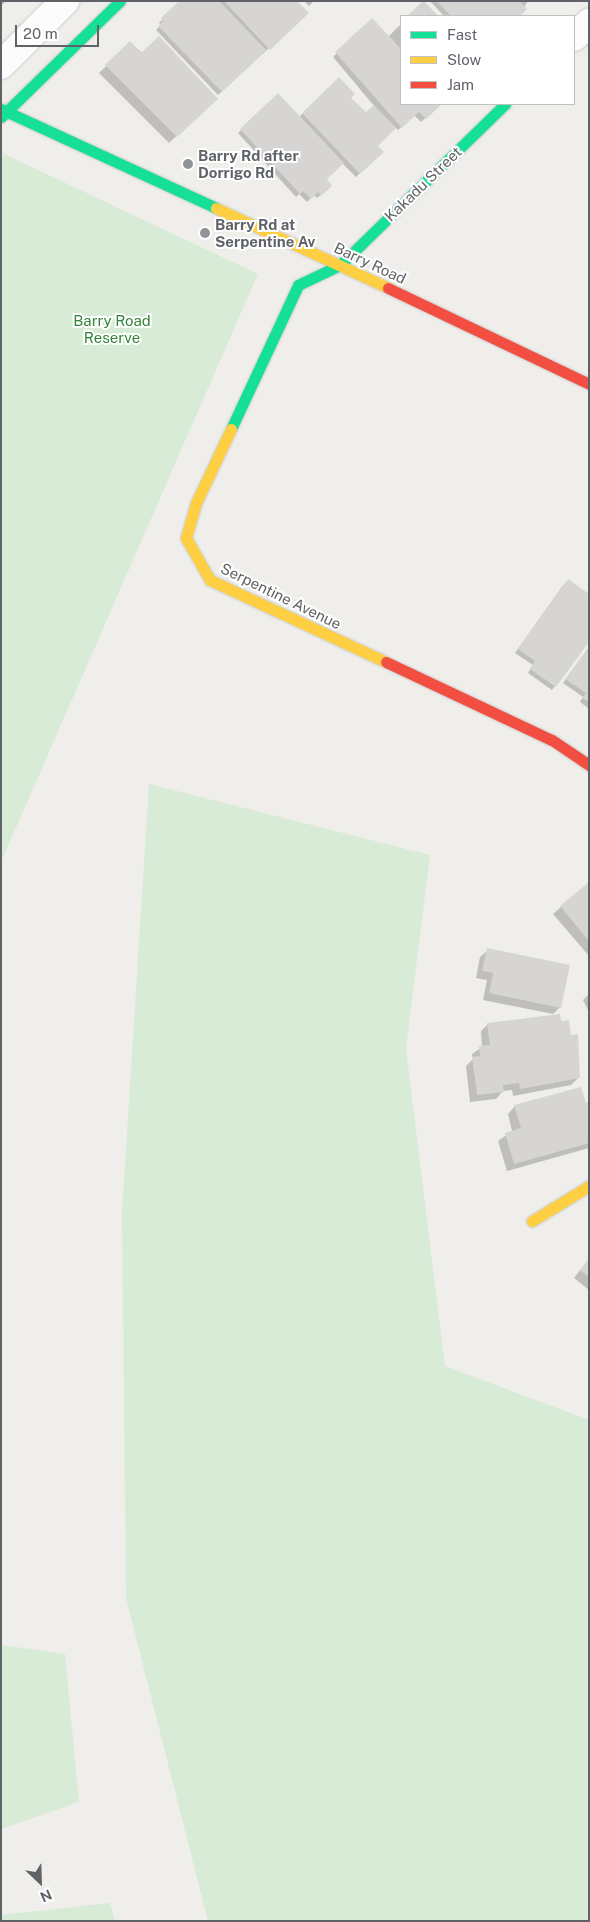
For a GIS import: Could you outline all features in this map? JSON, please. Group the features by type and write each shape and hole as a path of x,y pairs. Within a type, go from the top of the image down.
{"street":[{"path":"1,65 64,1"},
{"path":"3,113 120,1"},
{"path":"575,36 589,23"},
{"name":"Kakadu Street","path":"340,265 504,105"},
{"name":"Barry Road","path":"3,113 340,265 589,384"},
{"name":"Serpentine Avenue","path":"340,265 298,285 196,503 186,538 210,580 552,740 589,764"},
{"path":"532,1221 589,1186"}],"green space":[{"name":"Barry Road Reserve","path":"4,154 258,274 1,862 1,161"},
{"path":"149,784 430,855 406,1049 445,1366 589,1420 589,1921 208,1921 126,1598 122,1212"},
{"path":"1,1645 65,1654 79,1802 1,1829"},
{"path":"110,1903 115,1921 1,1921 1,1915"}],"building":[{"path":"179,1 219,1 266,50 222,92 158,26 163,21 161,18"},
{"path":"224,1 297,1 309,13 270,50"},
{"path":"423,1 437,15 408,15"},
{"path":"436,1 519,1 527,9 521,15 450,15"},
{"path":"372,18 400,48 400,105 441,105 426,119 419,112 402,128 335,52"},
{"path":"159,36 218,99 177,137 105,65 130,41 141,53"},
{"path":"339,77 355,94 351,98 366,112 374,105 396,128 378,146 384,152 360,174 302,113"},
{"path":"278,93 344,163 327,179 332,186 321,196 318,192 311,199 303,191 300,194 240,129"},
{"path":"568,579 589,594 589,642 556,687 530,669 535,661 518,649"},
{"path":"589,647 589,702 582,698 586,693 565,679"},
{"path":"589,882 589,941 560,906"},
{"path":"487,948 570,965 561,1008 489,993 493,973 482,971"},
{"path":"560,1014 561,1021 569,1020 571,1035 578,1034 580,1078 520,1089 519,1083 503,1085 504,1092 477,1095 472,1057 480,1056 479,1046 490,1045 487,1023"},
{"path":"581,1087 586,1103 589,1102 589,1143 514,1164 505,1133 521,1128 514,1105"},
{"path":"589,1259 589,1277 580,1270"}],"traffic: fast":[{"path":"1,117 120,1"},
{"path":"231,429 298,285 340,265 504,105"},
{"path":"1,109 216,208"}],"traffic: slow":[{"path":"216,208 388,288"},
{"path":"231,429 196,503 186,538 210,580 386,662"},
{"path":"532,1221 589,1186"}],"traffic: jam":[{"path":"388,288 589,384"},
{"path":"386,662 552,740 589,765"}],"place":[{"name":"Barry Rd after Dorrigo Rd","path":"188,164"},
{"name":"Barry Rd at Serpentine Av","path":"205,233"}]}
